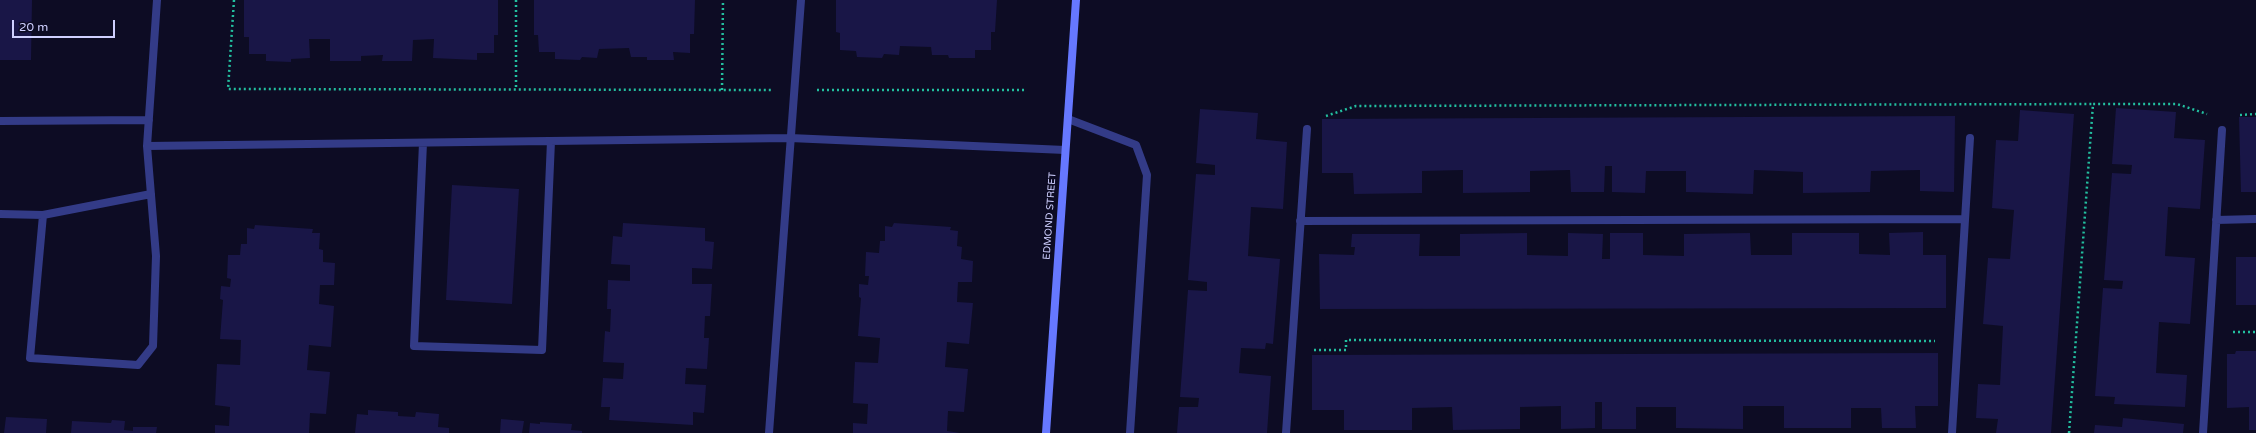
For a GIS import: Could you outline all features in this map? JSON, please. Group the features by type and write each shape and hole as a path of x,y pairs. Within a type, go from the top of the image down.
{"street":[{"path":"43,215 30,358 138,365 154,346 156,256 147,146 158,0"},
{"path":"769,433 801,0"},
{"name":"EDMOND STREET","path":"1046,433 1076,0"},
{"path":"1068,119 1136,145 1147,175 1130,433"},
{"path":"0,121 149,120"},
{"path":"1286,433 1307,129"},
{"path":"2203,433 2222,130"},
{"path":"147,146 790,138 1065,150"},
{"path":"1952,433 1970,138"},
{"path":"424,143 414,346 542,350 551,141"},
{"path":"0,214 43,215 151,194"},
{"path":"1300,221 1965,219"},
{"path":"2216,220 2256,219"}],"path":[{"path":"234,0 228,89 1024,90"},
{"path":"516,0 516,89"},
{"path":"722,90 723,0"},
{"path":"1307,129 1308,116 1328,116 1356,106 2093,104 2186,106 2205,114 2223,116 2222,130"},
{"path":"2069,433 2093,104"},
{"path":"1292,350 1346,350 1346,340 1957,341"}],"building":[{"path":"0,0 32,0 31,60 0,60"},
{"path":"244,0 498,0 498,35 494,35 494,53 477,53 477,60 433,58 434,39 413,40 412,61 382,61 383,55 361,56 361,61 330,61 330,39 309,39 310,58 291,59 291,62 266,61 266,54 249,54 249,37 244,37"},
{"path":"534,0 695,0 694,34 690,34 690,53 673,52 674,60 647,60 647,57 631,57 629,48 599,49 597,58 582,57 580,60 555,59 555,52 539,52 538,35 534,35"},
{"path":"836,0 997,0 995,32 991,32 991,50 975,50 975,58 949,58 948,55 932,55 931,47 900,46 899,55 884,54 882,58 857,57 856,51 840,50 840,33 836,32"},
{"path":"2116,108 2176,112 2174,138 2205,140 2200,209 2168,207 2165,256 2195,258 2190,324 2159,322 2156,373 2187,375 2185,407 2114,404 2115,397 2095,396 2103,288 2122,289 2123,281 2104,280 2112,173 2131,174 2132,165 2112,164"},
{"path":"1200,109 1258,113 1256,139 1287,142 1283,209 1251,207 1248,256 1280,259 1273,344 1266,343 1265,349 1241,348 1239,373 1271,376 1267,433 1177,433 1179,407 1198,407 1199,398 1180,397 1188,290 1207,291 1207,282 1188,280 1196,174 1215,175 1215,165 1196,163"},
{"path":"2020,110 2074,114 2051,433 1996,433 1998,419 1976,418 1978,384 2000,385 2003,326 1983,324 1988,258 2010,259 2014,210 1992,208 1996,140 2018,141"},
{"path":"1955,116 1954,192 1920,191 1920,170 1871,171 1870,192 1803,193 1803,172 1754,170 1753,194 1686,192 1686,171 1646,171 1645,193 1612,192 1612,166 1605,166 1604,192 1571,192 1570,170 1530,171 1530,192 1463,193 1463,170 1422,171 1422,193 1354,194 1353,173 1322,173 1322,119"},
{"path":"2239,117 2256,117 2256,192 2241,192"},
{"path":"452,185 519,189 512,304 446,300"},
{"path":"623,223 705,228 705,241 714,242 712,269 692,268 692,284 712,284 710,316 705,316 704,338 709,338 707,369 686,368 685,384 706,385 704,413 693,412 693,425 609,420 610,407 601,407 603,378 623,379 624,363 603,362 605,331 610,332 611,309 607,309 608,280 630,281 630,265 611,264 613,236 622,237"},
{"path":"894,223 951,227 950,230 958,231 957,246 962,247 961,259 973,261 972,282 958,282 957,302 973,303 969,344 947,342 945,367 968,369 964,412 948,411 947,431 960,433 853,433 853,423 867,424 868,404 853,403 855,362 878,363 880,338 858,336 861,298 859,297 859,284 868,285 869,276 865,276 866,252 879,253 880,241 885,241 885,226 892,227"},
{"path":"255,225 313,229 312,233 320,233 319,249 323,250 323,262 335,263 334,285 320,285 319,304 334,306 331,347 309,345 307,370 330,372 326,414 310,413 309,433 215,433 215,425 229,426 230,407 215,405 217,364 240,365 241,340 220,339 223,300 220,299 221,286 230,287 231,279 227,278 228,255 240,255 241,244 247,244 247,228 254,229"},
{"path":"1923,232 1923,255 1946,255 1946,308 1320,309 1319,254 1354,255 1355,247 1351,247 1352,234 1420,234 1419,256 1460,256 1460,234 1527,233 1527,255 1568,256 1568,233 1603,234 1602,259 1610,259 1610,233 1643,233 1643,255 1684,256 1684,234 1750,233 1751,255 1792,255 1792,233 1859,233 1859,254 1890,255 1889,233"},
{"path":"2236,257 2256,257 2256,305 2236,305"},
{"path":"2236,351 2256,351 2256,430 2249,430 2249,407 2227,408 2227,354 2235,354"},
{"path":"1938,353 1938,406 1915,406 1916,428 1882,428 1881,408 1851,408 1851,428 1784,428 1784,406 1743,406 1743,429 1676,428 1676,407 1636,407 1636,429 1602,429 1602,402 1595,402 1595,428 1561,429 1561,406 1520,407 1520,429 1453,430 1452,407 1412,408 1412,430 1344,430 1344,410 1312,410 1312,355"},
{"path":"368,410 398,412 398,416 415,417 416,412 439,414 438,427 449,428 449,433 355,433 357,414 368,415"},
{"path":"6,417 47,419 46,433 4,433"},
{"path":"2123,418 2184,424 2183,433 2094,433 2095,425 2122,427"},
{"path":"501,419 524,421 522,433 500,433"},
{"path":"112,420 125,421 124,430 133,431 133,427 157,427 156,433 71,433 72,421 111,423"},
{"path":"540,422 572,424 571,430 582,431 582,433 529,433 530,423 540,424"}]}
